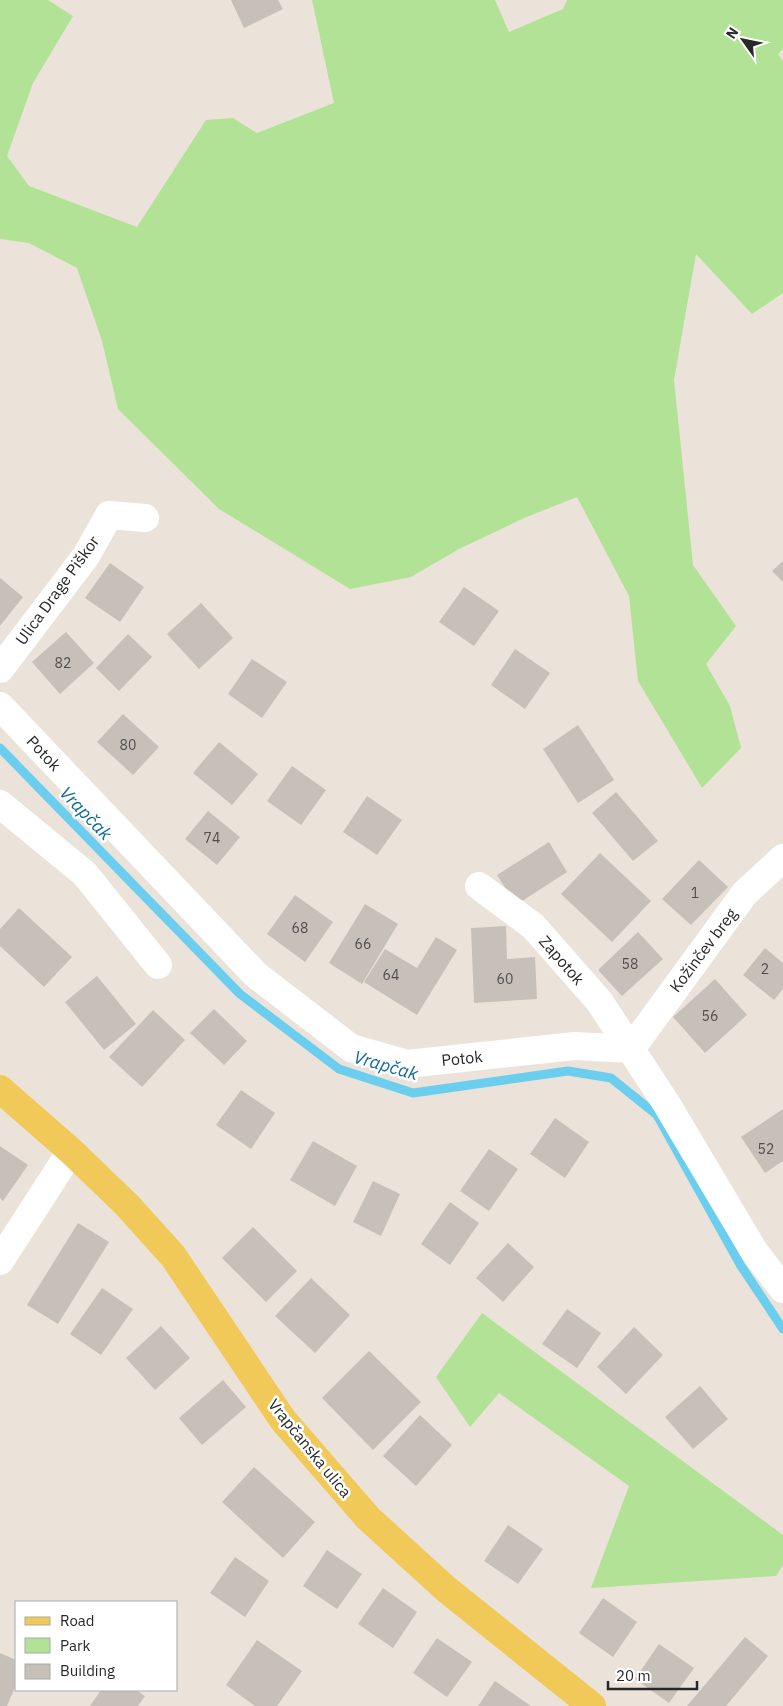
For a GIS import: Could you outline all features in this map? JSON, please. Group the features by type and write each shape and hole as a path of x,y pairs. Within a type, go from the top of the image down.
{"main road":[{"name":"Vrapčanska ulica","path":"0,1089 127,1205 173,1256 283,1420 368,1518 446,1589 592,1706"}],"street":[{"name":"Ulica Drage Piškor","path":"0,669 86,556 109,515 145,518"},
{"name":"Potok","path":"0,706 256,975 351,1048 407,1064 575,1046 631,1049"},
{"path":"0,804 85,874 158,966"},
{"name":"Kožinčev breg","path":"631,1049 745,893 783,858"},
{"name":"Zapotok","path":"478,886 533,926 599,1001 631,1049"},
{"path":"631,1049 666,1102 754,1251 783,1289"},
{"path":"0,1261 71,1152"}],"green space":[{"path":"0,0 48,0 73,16 33,83 7,156 29,186 137,227 206,120 233,118 257,133 334,103 312,0 495,0 509,32 563,9 567,0 783,0 783,49 778,54 783,61 783,293 752,314 696,254 674,380 693,565 736,626 706,664 730,706 741,748 702,788 638,681 629,596 577,497 524,518 459,549 411,577 350,589 219,509 118,409 102,341 77,268 29,243 0,239"},
{"path":"482,1313 783,1535 783,1565 776,1576 591,1588 629,1486 499,1393 470,1427 436,1377"}],"building":[{"path":"231,0 278,0 283,9 244,28"},
{"path":"783,561 783,582 772,571"},
{"path":"110,563 144,587 120,622 85,598"},
{"path":"0,578 23,597 0,626"},
{"path":"464,587 499,611 474,646 439,622"},
{"path":"201,603 233,638 199,669 167,634"},
{"path":"66,632 94,663 60,694 32,662"},
{"path":"128,634 152,657 119,691 96,668"},
{"path":"515,649 550,673 525,709 491,685"},
{"path":"252,659 287,682 262,718 228,694"},
{"path":"123,714 159,747 133,775 97,742"},
{"path":"578,725 614,780 578,803 543,749"},
{"path":"219,742 258,774 232,805 193,773"},
{"path":"292,766 326,790 301,825 267,801"},
{"path":"616,792 658,841 633,861 592,813"},
{"path":"367,796 402,820 377,855 343,832"},
{"path":"208,811 240,837 217,865 185,839"},
{"path":"549,842 567,872 516,905 497,875"},
{"path":"600,853 651,901 612,942 561,894"},
{"path":"699,860 728,887 691,925 662,899"},
{"path":"295,895 333,922 305,962 267,934"},
{"path":"365,904 398,924 362,984 329,963"},
{"path":"19,908 72,957 44,987 0,946 0,929"},
{"path":"506,926 507,959 535,957 537,999 474,1003 471,928"},
{"path":"638,932 663,959 622,996 598,970"},
{"path":"436,937 457,950 417,1015 364,982 385,949 417,968"},
{"path":"765,948 783,963 783,989 774,1000 743,975"},
{"path":"97,976 136,1024 104,1050 65,1002"},
{"path":"715,979 747,1015 705,1053 673,1017"},
{"path":"214,1009 247,1041 224,1065 190,1033"},
{"path":"153,1010 185,1040 142,1087 109,1057"},
{"path":"241,1090 275,1113 251,1149 216,1125"},
{"path":"783,1109 783,1161 765,1173 741,1137"},
{"path":"555,1118 589,1142 565,1178 530,1154"},
{"path":"313,1141 357,1166 335,1206 290,1180"},
{"path":"0,1146 28,1165 3,1201 0,1198"},
{"path":"489,1149 518,1169 489,1211 460,1191"},
{"path":"373,1181 400,1194 381,1236 353,1222"},
{"path":"450,1202 479,1223 450,1265 421,1244"},
{"path":"78,1223 109,1242 58,1324 27,1305"},
{"path":"253,1227 297,1271 266,1302 222,1258"},
{"path":"508,1243 534,1267 503,1302 476,1278"},
{"path":"311,1278 350,1315 315,1353 275,1316"},
{"path":"102,1288 133,1309 101,1355 70,1334"},
{"path":"567,1309 601,1333 577,1368 542,1344"},
{"path":"161,1326 190,1358 155,1390 126,1358"},
{"path":"634,1327 663,1355 626,1394 597,1367"},
{"path":"369,1351 421,1402 373,1450 322,1398"},
{"path":"223,1380 246,1407 202,1445 179,1418"},
{"path":"700,1386 728,1419 693,1449 665,1417"},
{"path":"420,1415 452,1445 416,1486 383,1456"},
{"path":"254,1467 315,1522 283,1558 222,1502"},
{"path":"508,1525 543,1549 518,1584 484,1561"},
{"path":"327,1550 362,1574 337,1609 303,1586"},
{"path":"235,1557 269,1581 245,1617 210,1593"},
{"path":"383,1588 417,1612 393,1648 358,1624"},
{"path":"603,1598 637,1622 613,1657 579,1633"},
{"path":"745,1637 768,1656 726,1706 687,1706"},
{"path":"437,1638 472,1662 447,1697 413,1673"},
{"path":"257,1640 302,1671 277,1706 255,1706 226,1685"},
{"path":"659,1644 694,1668 669,1703 635,1679"},
{"path":"0,1653 15,1660 15,1687 7,1706 0,1706"},
{"path":"495,1681 531,1706 478,1706"},
{"path":"100,1691 138,1691 145,1696 138,1706 90,1706"}],"waterway":[{"name":"Vrapčak","path":"0,748 240,994 339,1069 413,1093 568,1071 611,1078 657,1115 741,1266 783,1329"}]}
